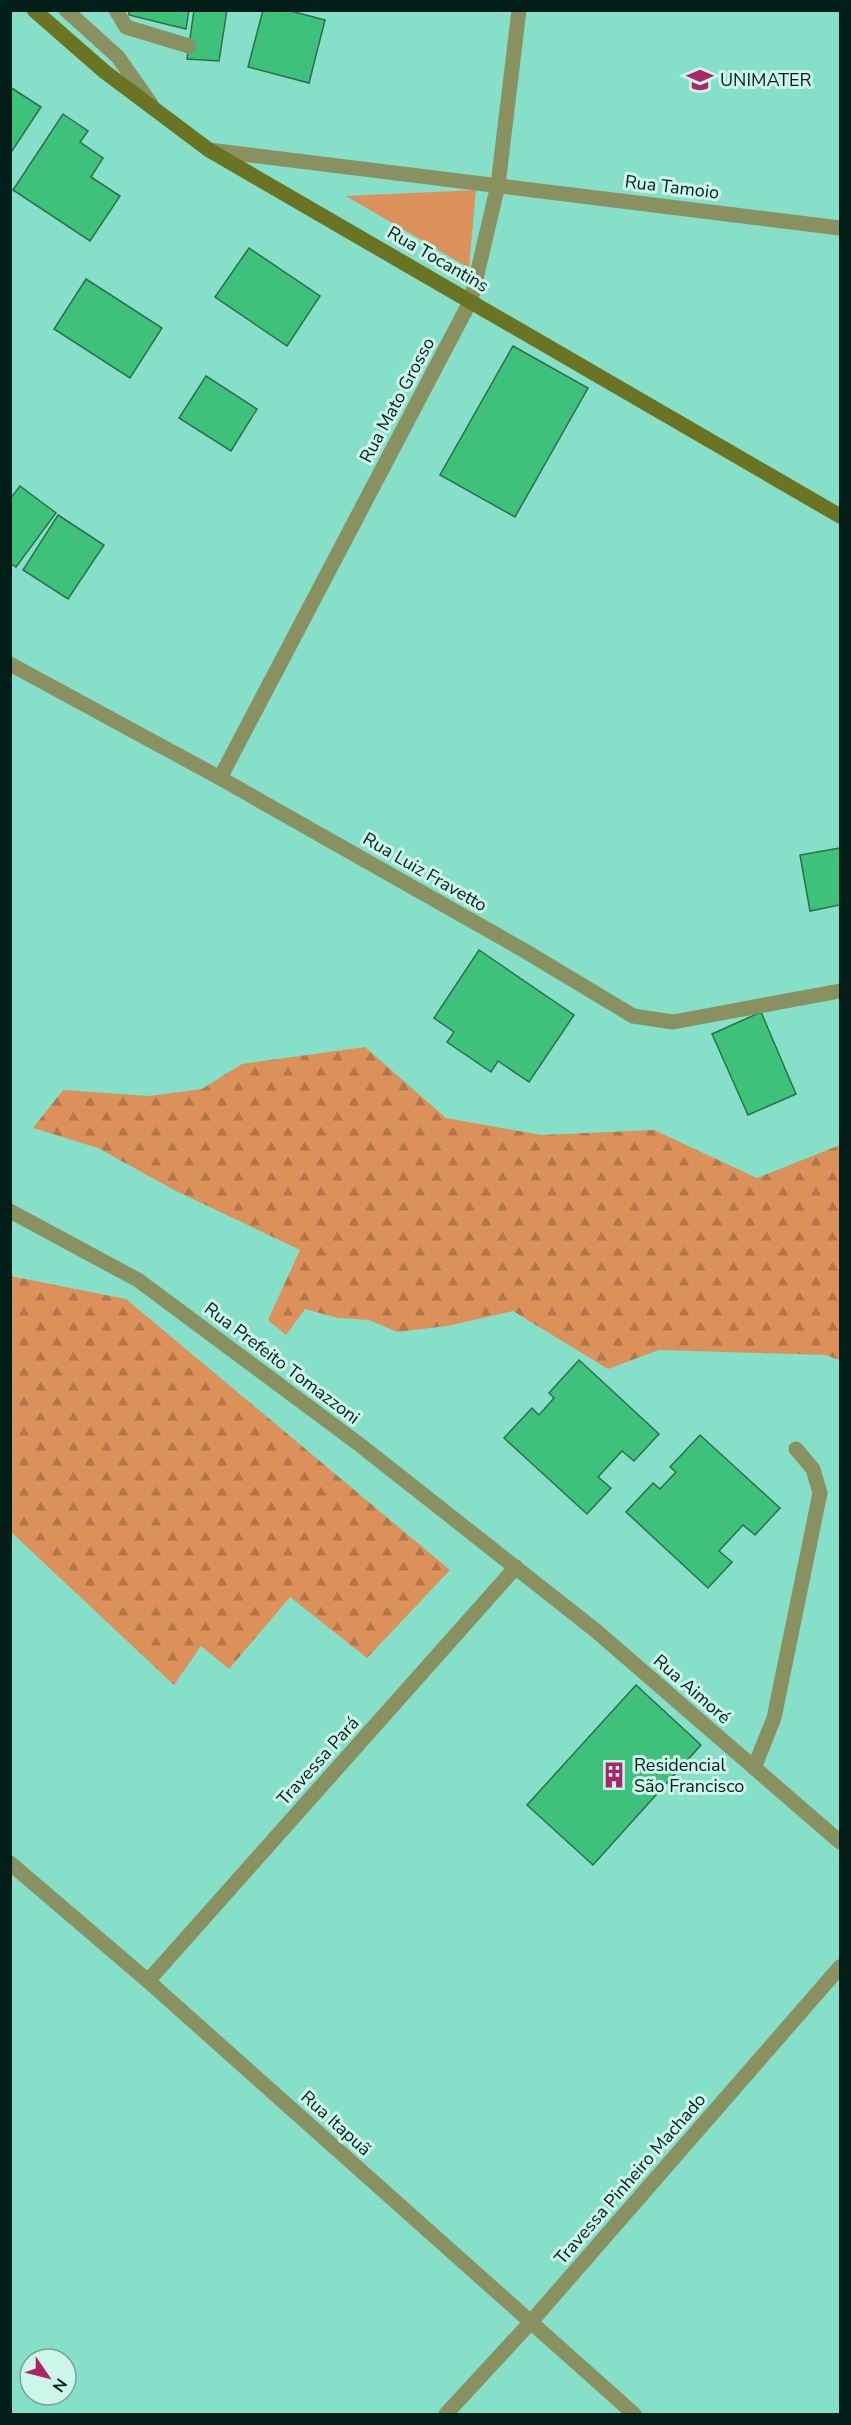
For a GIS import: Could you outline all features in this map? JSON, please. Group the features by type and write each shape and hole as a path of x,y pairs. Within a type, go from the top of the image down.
{"main road":[{"name":"Rua Tocantins","path":"34,10 105,72 209,150 840,516"}],"street":[{"path":"66,10 118,57 154,109"},
{"path":"116,10 126,27 189,46"},
{"name":"Rua Mato Grosso","path":"220,778 471,300 498,185 519,10"},
{"name":"Rua Tamoio","path":"209,150 840,228"},
{"name":"Rua Luiz Fravetto","path":"10,664 220,778 525,951 633,1016 673,1022 840,991"},
{"name":"Rua Prefeito Tomazzoni","path":"10,1211 138,1280 360,1445 516,1567"},
{"path":"754,1768 774,1718 820,1493 813,1469 796,1449"},
{"name":"Rua Aimoré","path":"516,1567 595,1630 840,1842"},
{"name":"Travessa Pará","path":"148,1982 516,1567"},
{"name":"Rua Itapuã","path":"11,1864 148,1982 634,2415"},
{"name":"Travessa Pinheiro Machado","path":"446,2415 530,2323 840,1967"}],"green space":[{"path":"476,190 469,268 346,196"},
{"path":"365,1047 446,1118 541,1135 654,1130 757,1178 840,1145 840,1360 825,1355 659,1350 608,1369 513,1311 447,1326 397,1332 369,1320 338,1318 305,1309 286,1335 268,1320 300,1250 174,1190 98,1148 33,1128 63,1090 149,1096 202,1089 242,1064"},
{"path":"10,1276 126,1299 450,1570 367,1658 290,1597 229,1669 201,1646 174,1685 11,1532"}],"building":[{"path":"129,10 189,10 186,29 129,15"},
{"path":"194,10 227,10 219,61 187,59"},
{"path":"263,10 287,10 325,20 309,83 248,67"},
{"path":"10,87 41,107 10,154"},
{"path":"63,114 88,131 80,142 103,158 91,177 120,196 90,241 13,190"},
{"path":"249,248 320,296 287,346 215,297"},
{"path":"86,279 162,328 130,378 54,329"},
{"path":"513,346 588,388 515,517 440,475"},
{"path":"206,376 257,409 231,451 179,418"},
{"path":"20,486 56,513 16,567 10,563 10,499"},
{"path":"58,515 104,545 68,599 23,570"},
{"path":"840,848 840,905 810,911 800,855"},
{"path":"479,950 574,1015 529,1082 498,1061 491,1072 447,1042 454,1032 434,1018"},
{"path":"761,1012 796,1094 748,1115 712,1034"},
{"path":"579,1360 659,1434 634,1461 622,1451 598,1477 611,1488 587,1514 504,1438 532,1408 539,1415 554,1398 549,1393"},
{"path":"700,1435 780,1508 755,1535 743,1525 719,1551 732,1562 708,1588 626,1512 653,1483 660,1489 676,1472 670,1467"},
{"name":"Residencial São Francisco","path":"636,1685 701,1745 593,1865 527,1805"}],"place":[{"name":"UNIMATER","path":"700,80"},
{"name":"Residencial São Francisco","path":"614,1775"}]}
